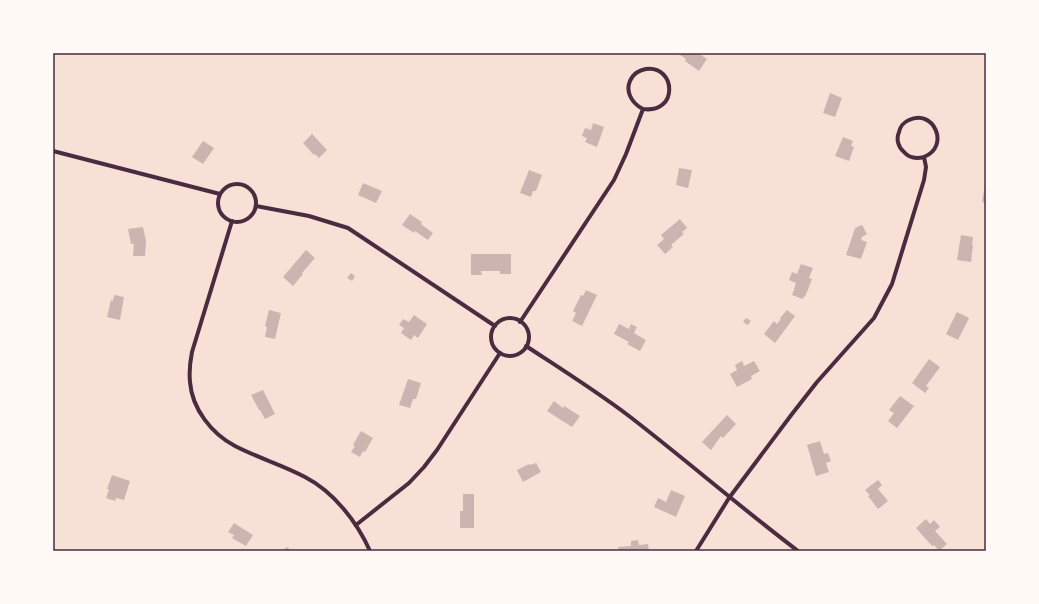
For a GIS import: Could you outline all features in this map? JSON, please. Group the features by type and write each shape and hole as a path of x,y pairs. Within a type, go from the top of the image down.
{"street":[{"path":"650,68 663,74 670,86 670,93 663,105 657,109 643,109 632,102 628,89 632,77 637,72 650,68"},
{"path":"520,322 614,180 626,154 643,109"},
{"path":"919,118 926,120 932,124 936,130 938,138 936,145 930,154 924,157 916,158 908,156 902,151 898,144 900,128 905,122 912,119 919,118"},
{"path":"53,151 220,194"},
{"path":"696,551 729,498 817,382 874,318 884,302 892,284 924,180 926,167 924,157"},
{"path":"240,184 250,189 254,194 256,206 254,211 247,219 237,222 232,221 223,215 218,205 220,194 228,186 240,184"},
{"path":"256,206 309,216 348,228 495,326"},
{"path":"232,221 192,352 189,368 190,384 198,408 205,420 224,440 236,447 305,477 332,497 356,525 370,551"},
{"path":"507,318 512,318 520,322 524,325 528,332 526,346 517,354 508,356 500,353 491,340 491,335 495,326 498,322 507,318"},
{"path":"526,346 625,413 729,498 798,551"},
{"path":"356,525 409,483 424,467 437,450 500,353"}],"building":[{"path":"677,53 698,53 707,59 699,71"},
{"path":"830,93 842,98 835,117 823,113"},
{"path":"593,123 604,127 597,147 585,142 587,138 582,136 585,128 591,130"},
{"path":"312,134 327,150 319,158 315,154 314,155 303,143"},
{"path":"843,137 853,141 851,146 854,147 849,161 835,156"},
{"path":"203,141 214,148 203,164 192,157"},
{"path":"679,168 692,170 688,188 676,185"},
{"path":"529,170 542,175 536,191 533,191 531,197 520,193"},
{"path":"363,183 382,191 376,203 358,195"},
{"path":"986,185 986,203 982,202"},
{"path":"410,214 422,222 421,224 433,233 428,240 415,231 414,233 402,225"},
{"path":"680,219 687,228 682,232 684,234 671,245 673,247 665,254 657,245 664,239 661,235"},
{"path":"862,225 867,234 862,237 861,240 867,242 861,259 846,255 855,228"},
{"path":"143,227 146,241 145,256 133,256 134,244 131,244 128,229"},
{"path":"961,235 973,237 971,262 957,260"},
{"path":"306,250 315,258 293,286 283,277"},
{"path":"471,254 511,254 511,274 500,274 500,271 481,271 482,275 471,275"},
{"path":"801,264 813,268 809,278 812,279 803,299 792,295 796,283 789,280 792,272 797,274"},
{"path":"351,273 355,276 352,281 347,278"},
{"path":"586,290 597,295 582,326 572,321 576,313 573,311 581,295 583,296"},
{"path":"114,295 124,297 120,320 107,317 111,300 113,301"},
{"path":"269,310 281,313 275,339 265,337 267,327 265,326"},
{"path":"787,310 795,316 775,343 764,334 774,321 777,324"},
{"path":"957,312 969,318 958,340 946,334"},
{"path":"414,315 427,324 418,338 414,335 411,340 401,333 404,328 399,325 403,319 409,322"},
{"path":"746,318 751,321 748,325 743,322"},
{"path":"619,324 629,329 631,324 637,327 634,333 646,340 640,351 627,344 629,342 614,334"},
{"path":"929,359 940,367 926,386 929,388 925,393 912,383"},
{"path":"742,361 744,366 754,361 760,371 751,376 752,379 737,387 730,374 737,370 735,365"},
{"path":"408,379 421,383 416,399 413,399 410,408 399,405"},
{"path":"263,390 275,414 265,419 251,395"},
{"path":"900,396 914,406 897,428 888,421 894,413 889,410"},
{"path":"554,401 563,408 564,406 580,416 572,427 547,411"},
{"path":"727,415 736,424 723,438 721,436 711,450 702,442"},
{"path":"361,431 373,438 365,452 363,451 360,457 351,452 355,446 353,445"},
{"path":"820,441 824,454 828,453 831,461 826,463 829,472 816,476 807,445"},
{"path":"536,463 541,472 523,482 517,470 529,464"},
{"path":"112,475 130,481 124,500 116,498 115,501 106,498 109,489 107,489"},
{"path":"878,480 882,485 878,489 888,501 878,509 868,496 870,495 865,490"},
{"path":"671,490 685,496 676,517 654,507 658,498 666,502"},
{"path":"463,494 474,494 474,528 460,528 460,511 463,511"},
{"path":"926,519 930,524 934,520 940,527 935,531 947,544 939,551 934,545 932,546 916,528"},
{"path":"234,523 253,535 246,546 232,538 234,535 228,532"},
{"path":"638,540 639,545 648,544 649,551 619,551 618,547 631,546 631,541"},
{"path":"287,547 291,551 282,551"}]}
